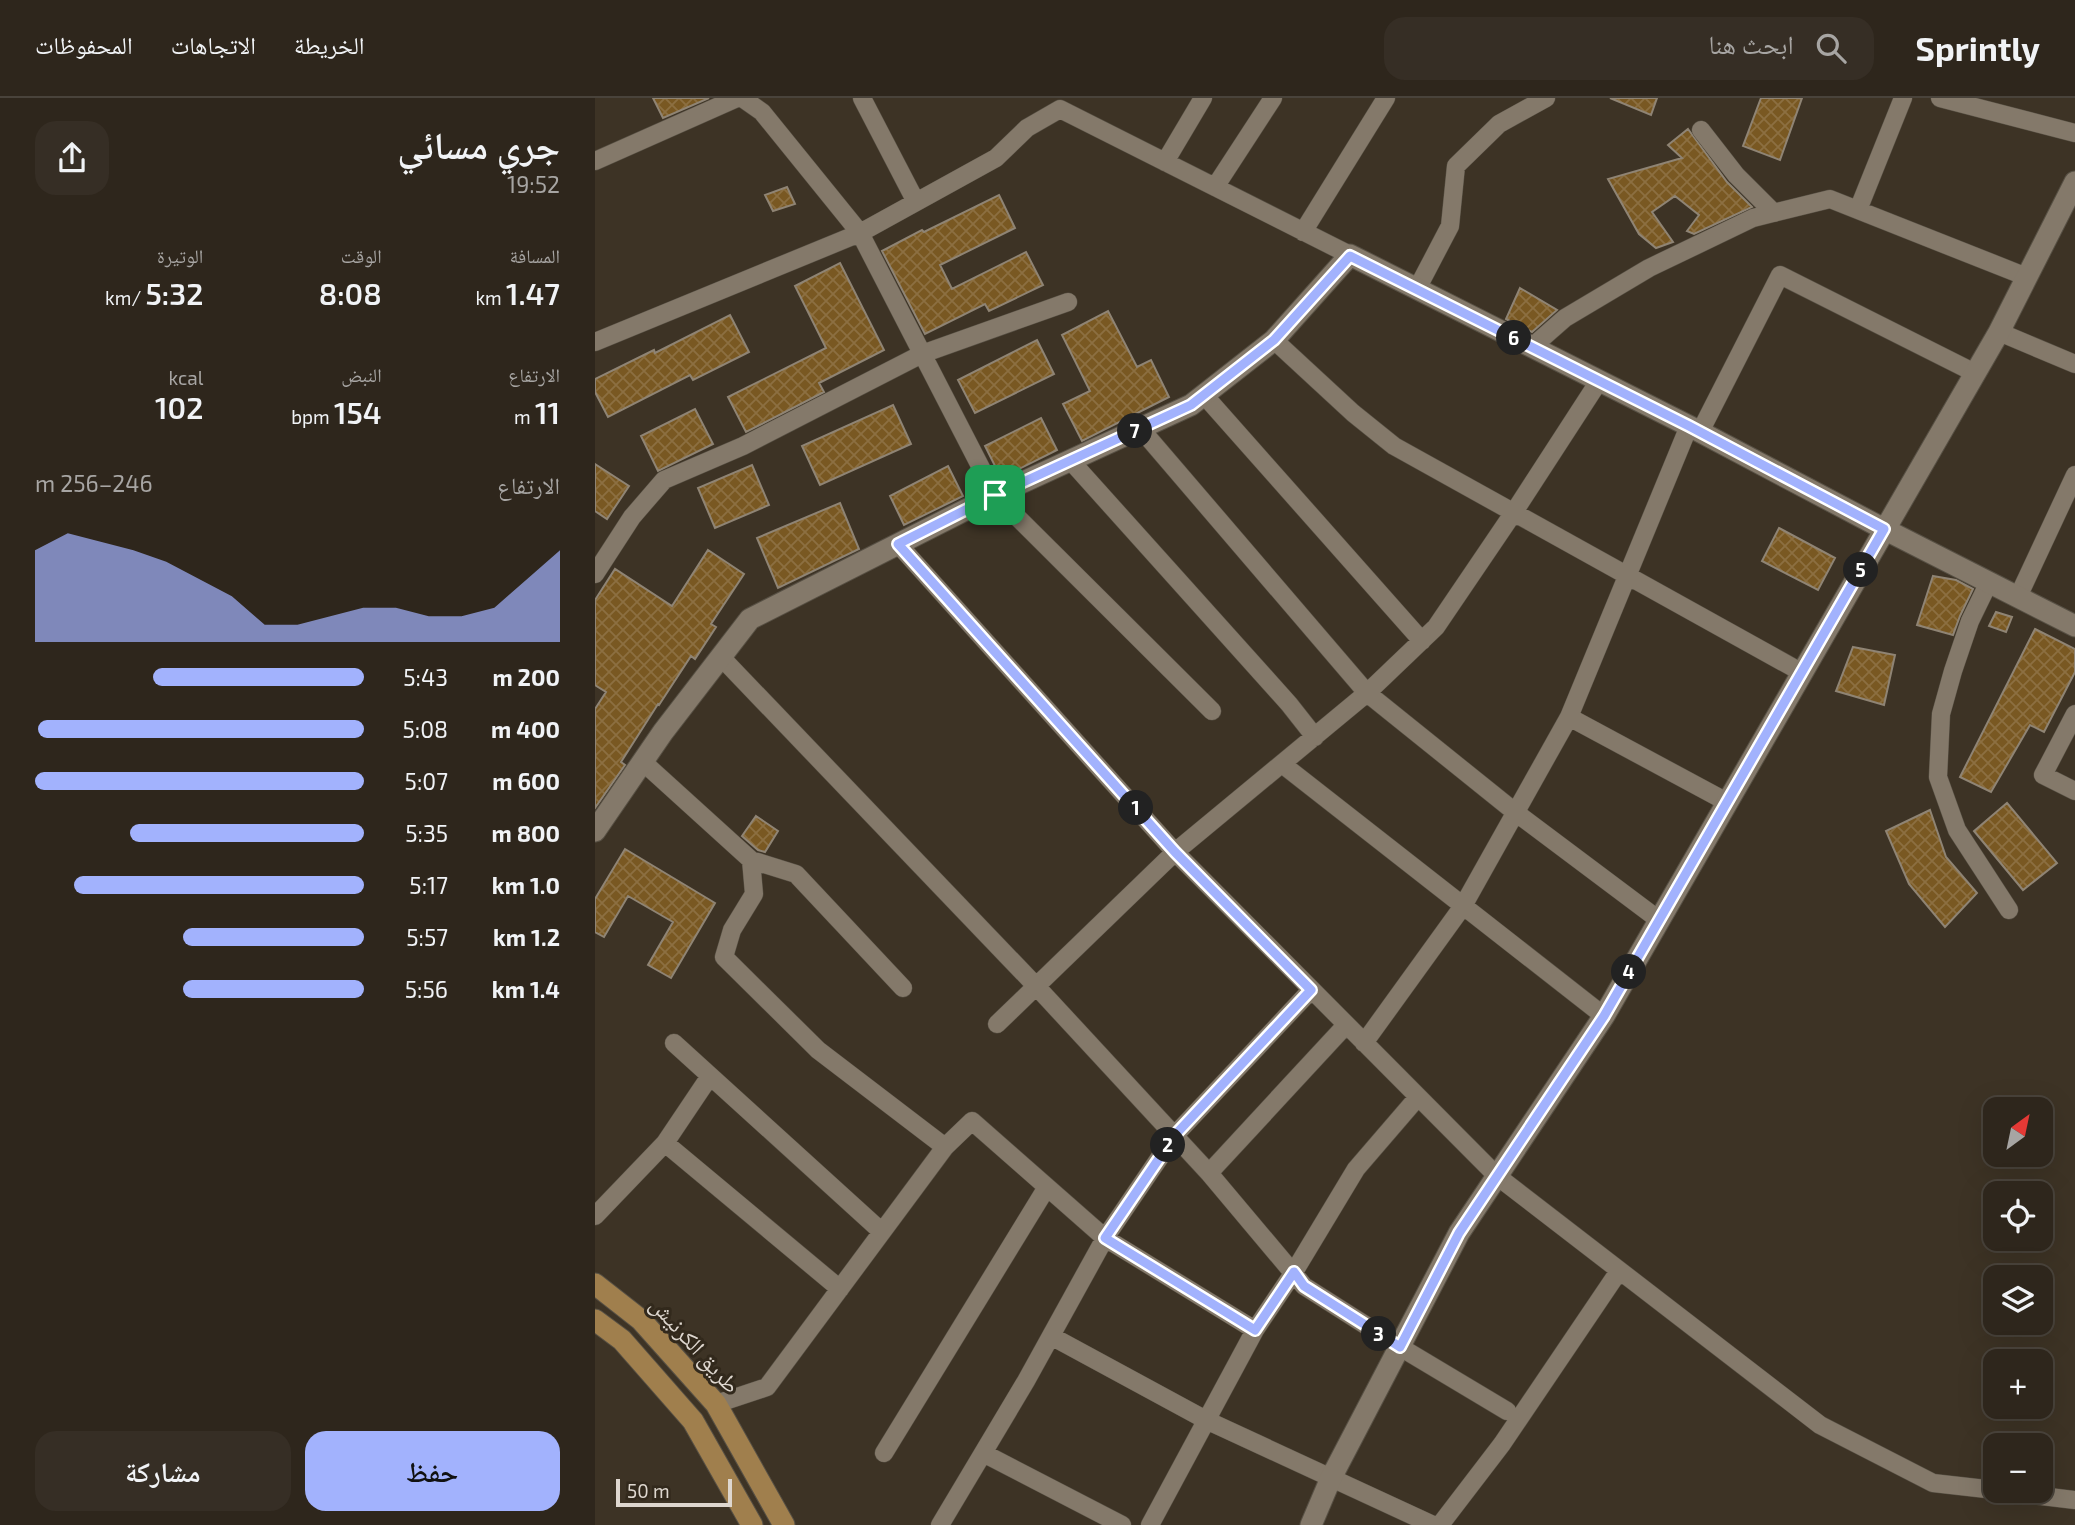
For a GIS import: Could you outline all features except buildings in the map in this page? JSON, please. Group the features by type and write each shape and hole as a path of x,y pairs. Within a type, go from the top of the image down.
{"main road":[{"name":"طريق الكرنيش","path":"595,1284 641,1320 716,1404 784,1525"},
{"path":"595,1320 622,1340 693,1420 752,1525"}],"street":[{"path":"595,161 740,98 762,112 860,233 995,495 1212,711"},
{"path":"862,98 916,202"},
{"path":"1165,162 1203,98"},
{"path":"1215,187 1273,98"},
{"path":"1303,232 1386,98"},
{"path":"1417,289 1450,226 1456,166 1499,124 1546,98"},
{"path":"1858,210 1903,98"},
{"path":"1940,98 2075,133"},
{"path":"595,342 860,233 996,158 1027,128 1060,109 1694,429 2075,626"},
{"path":"1701,130 1736,175 1774,213"},
{"path":"1311,1525 1331,1478 1459,1233 1604,1016 1999,332 2075,182"},
{"path":"1532,347 1565,318 1649,268 1753,218 1830,199 2027,277"},
{"path":"595,831 750,619 995,495 1191,405 1274,340 1350,256"},
{"path":"1364,1043 1463,906 1569,717 1627,575 1694,429 1780,275 1975,373"},
{"path":"595,574 632,517 664,480 743,446 922,354 1068,302"},
{"path":"1999,332 2075,364"},
{"path":"1274,340 1353,413 1394,446 1801,672"},
{"path":"997,1024 1175,852 1367,693 1436,627 1599,381"},
{"path":"1204,395 1422,641"},
{"path":"1140,428 1367,693 1515,812 1659,920"},
{"path":"1070,460 1280,694 1315,737"},
{"path":"2018,597 2075,475"},
{"path":"898,544 1175,852 1497,1176 1820,1425 1933,1483 1983,1489"},
{"path":"1989,582 1970,621 1941,715 1938,777 1957,830 2009,910"},
{"path":"721,657 1037,986 1209,1173 1304,1286 1507,1411"},
{"path":"2075,714 2043,775 2075,791"},
{"path":"1569,717 1727,802"},
{"path":"643,762 751,860 796,874 903,988"},
{"path":"1282,764 1604,1016"},
{"path":"751,860 754,894 732,930 724,957 818,1050 945,1147"},
{"path":"940,1525 1105,1238 1175,1135 1311,990"},
{"path":"1209,1173 1346,1025"},
{"path":"674,1043 882,1232"},
{"path":"595,1216 665,1143 710,1076"},
{"path":"1150,1525 1255,1330 1294,1272 1356,1169 1418,1097"},
{"path":"716,1404 767,1387 945,1147 972,1121 1105,1238 1255,1330"},
{"path":"665,1143 840,1289"},
{"path":"884,1453 1047,1186"},
{"path":"1440,1525 1502,1444 1619,1270"},
{"path":"1051,1336 1206,1420 1433,1525"},
{"path":"983,1453 1122,1525"},
{"path":"2053,1497 2075,1500"}],"route":[{"path":"1350,256 1689,426 1884,529 1604,1016 1459,1233 1400,1347 1304,1286 1294,1272 1255,1330 1105,1238 1175,1135 1311,990 1175,852 898,544 995,495 1191,405 1274,340 1350,256"}]}
